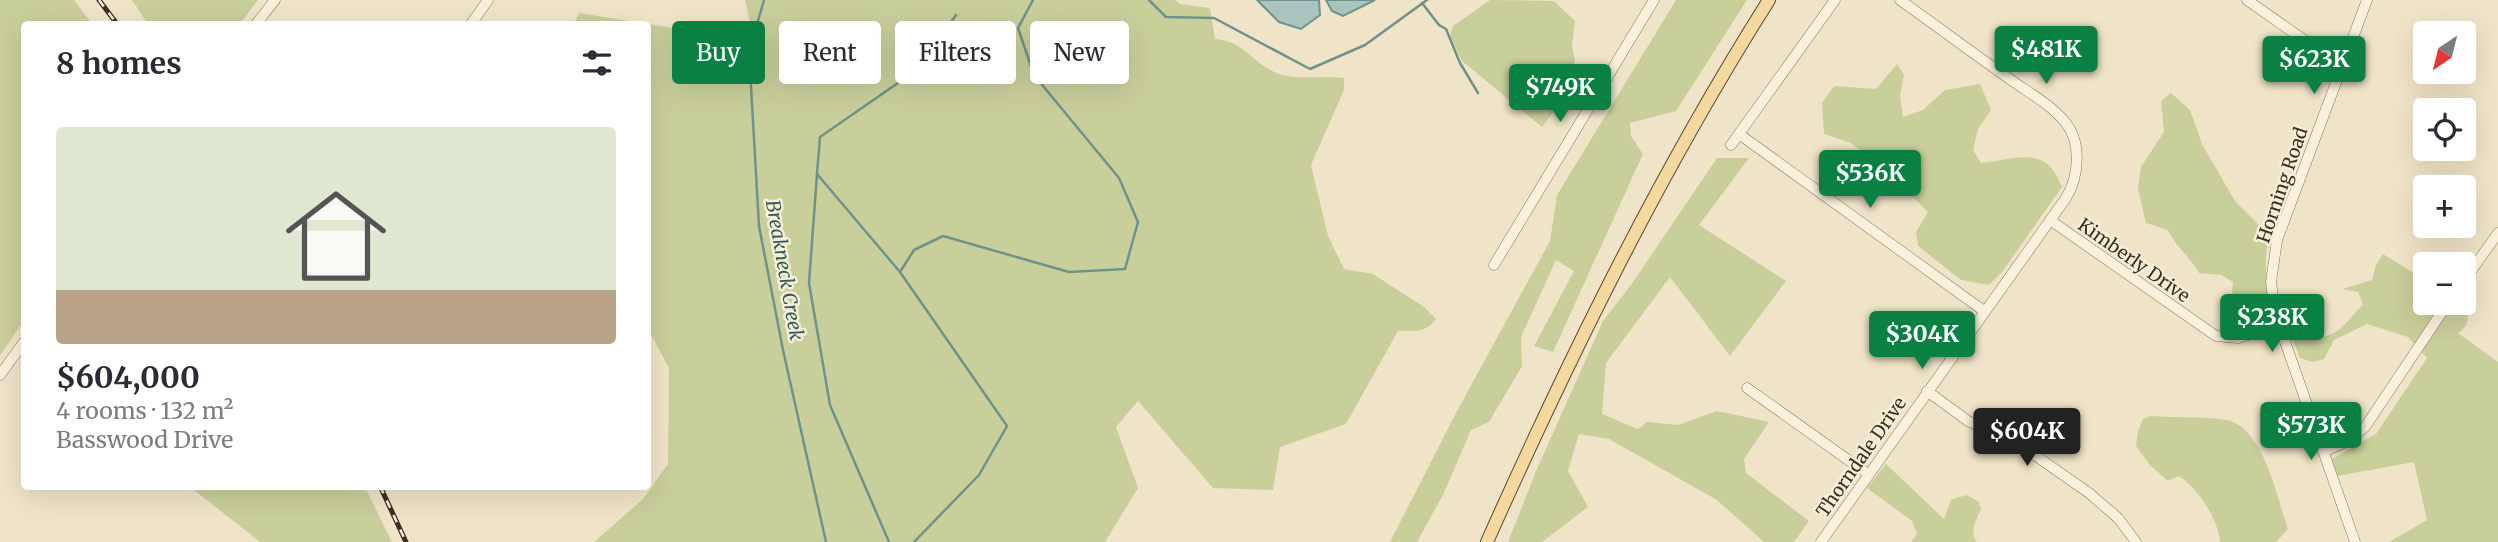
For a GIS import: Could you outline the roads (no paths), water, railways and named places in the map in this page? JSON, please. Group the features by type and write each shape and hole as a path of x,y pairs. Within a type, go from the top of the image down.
{"main road":[{"path":"1487,542 1570,361 1623,257 1710,99 1769,0"}],"street":[{"path":"258,21 275,0"},
{"path":"473,21 488,0"},
{"path":"1494,265 1654,0"},
{"path":"1731,145 1835,0"},
{"name":"Thorndale Drive","path":"1822,542 2072,188 2076,171 2075,143 2065,121 1900,0"},
{"path":"2247,0 2341,66"},
{"name":"Horning Road","path":"2355,542 2279,326 2271,282 2277,240 2367,0"},
{"path":"1739,134 1984,311"},
{"name":"Kimberly Drive","path":"2050,220 2216,336 2238,338 2279,326"},
{"path":"2476,264 2498,233"},
{"path":"2323,452 2346,442 2365,427 2440,315"},
{"path":"0,375 21,346"},
{"path":"1747,388 1868,474"},
{"path":"1927,391 1968,421 2016,442 2089,493 2118,517 2136,542"}],"water":[{"path":"1257,0 1319,0 1320,15 1301,29 1279,22"},
{"path":"1326,0 1375,0 1343,16 1332,11"}],"waterway":[{"name":"Breakneck Creek","path":"764,0 749,52 759,226 783,350 826,542"},
{"path":"914,542 979,475 1007,426 900,272 914,250 943,236 1069,272 1125,269 1138,222 1119,178 1034,75 1018,28 1033,0"},
{"path":"1149,0 1166,17 1214,18 1310,69 1365,45 1427,0"},
{"path":"1422,3 1439,25 1446,29 1460,63 1478,93"},
{"path":"900,272 817,174 820,137 921,67 956,15"},
{"path":"817,174 809,283 830,405 889,542"}],"railway":[{"path":"99,0 115,21"},
{"path":"382,490 406,542"}]}
